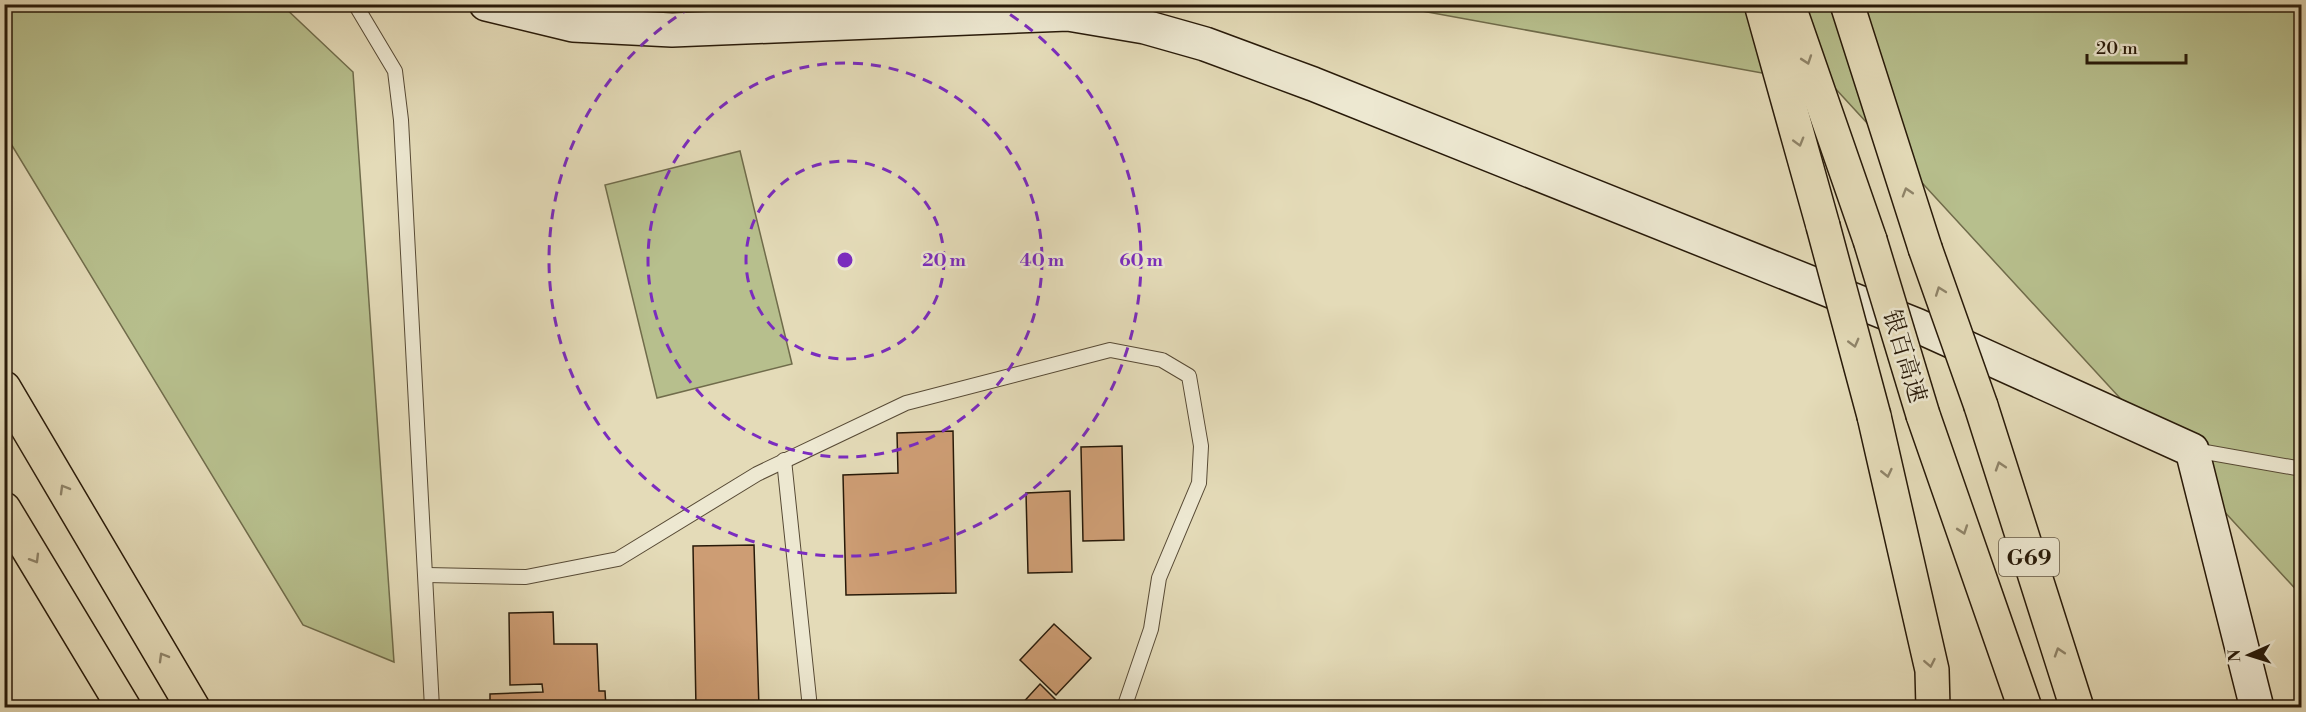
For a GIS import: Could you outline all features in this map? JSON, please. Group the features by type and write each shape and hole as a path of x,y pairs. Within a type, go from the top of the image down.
{"highway":[{"path":"1761,4 1874,416 1932,670 1933,708"},
{"name":"银百高速","path":"1788,4 1870,240 1923,415 2025,708"},
{"name":"G69","path":"1847,4 1925,248 1981,406 2077,708"},
{"path":"4,387 193,708"},
{"path":"4,509 124,708"}],"street":[{"path":"486,4 573,25 672,30 1068,14 1145,27 1204,44 1313,84 1916,325 2192,450 2257,708"}],"lane":[{"path":"355,4 395,70 401,120 427,575 432,708"},
{"path":"427,575 526,577 618,559 757,474 906,404 1110,350 1162,360 1189,376 1201,446 1198,483 1159,578 1151,629 1124,708"},
{"path":"2192,450 2301,469"},
{"path":"784,460 810,708"}],"green space":[{"path":"5,4 282,5 353,72 394,662 303,625 5,134"},
{"path":"1389,5 2301,5 2301,595 1833,86"},
{"path":"740,151 792,364 657,398 605,185"}],"building":[{"path":"953,431 956,593 846,595 843,475 898,473 897,433"},
{"path":"1122,446 1124,540 1083,541 1081,447"},
{"path":"1070,491 1072,572 1028,573 1026,493"},
{"path":"754,545 759,708 696,708 693,546"},
{"path":"553,612 554,644 597,644 599,691 605,691 606,708 490,708 490,694 543,692 542,684 510,685 509,613"},
{"path":"1054,624 1091,658 1056,695 1020,660"},
{"path":"1040,684 1064,708 1018,708"}]}
